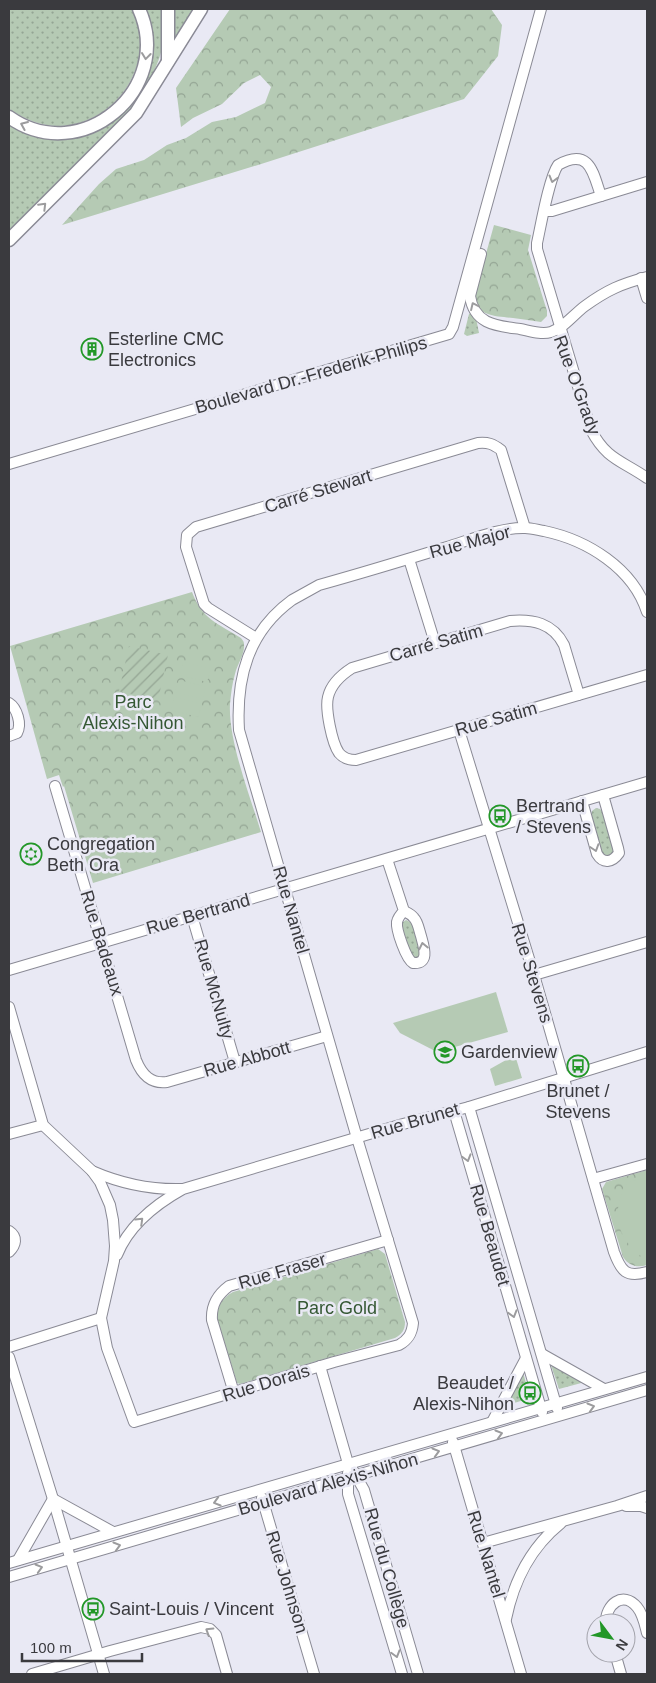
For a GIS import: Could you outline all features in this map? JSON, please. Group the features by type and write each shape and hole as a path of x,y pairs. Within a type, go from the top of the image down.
{"main road":[{"path":"9,117 42,131 73,132 92,126 117,110 136,87 144,67 147,35 139,9"},
{"path":"167,63 168,9"},
{"path":"9,240 136,113 201,9"}],"street":[{"name":"Boulevard Dr.-Frederik-Philips","path":"9,464 449,334 453,327 541,9"},
{"path":"601,196 589,164 579,158 558,165 554,172 537,250 559,328 582,308 612,288 644,277 647,298"},
{"name":"Boulevard Dr.-Frederik-Philips","path":"475,277 498,190 497,170"},
{"path":"545,211 552,211 647,182"},
{"name":"Rue O'Grady","path":"475,277 471,302 479,316 495,326 542,333 551,332 559,328 591,430 597,442 606,452 647,478"},
{"name":"Carré Stewart","path":"256,638 204,604 186,547 187,535 196,527 486,442 495,445 504,456 525,528"},
{"name":"Rue Major","path":"408,559 490,534 525,528 568,538 585,544 602,555 626,576 647,612"},
{"path":"408,559 436,643"},
{"name":"Rue Nantel","path":"399,1345 410,1336 413,1324 238,730 238,706 240,679 256,638 283,608 319,585 408,559"},
{"name":"Carré Satim","path":"345,758 336,748 326,707 333,685 341,676 352,668 510,621 525,620 539,622 560,638 564,644 579,695"},
{"name":"Rue Satim","path":"345,758 356,760 647,675"},
{"path":"9,703 14,707 20,726 17,733 9,736"},
{"name":"Rue Stevens","path":"459,730 534,975 614,1252 620,1267 625,1272 635,1274 647,1272"},
{"name":"Rue Bertrand","path":"9,970 647,782"},
{"name":"Rue Badeaux","path":"55,786 139,1067 151,1080 162,1083 167,1082"},
{"path":"582,801 597,854 600,859 611,861 618,853 618,848 602,795"},
{"path":"387,858 404,911 412,915 416,920 425,956 418,963 413,963 407,958 397,927 397,921 404,911"},
{"name":"Rue McNulty","path":"192,916 235,1062"},
{"path":"534,975 647,942"},
{"path":"9,1007 43,1125 92,1171 100,1182 110,1205 114,1236 114,1261 101,1318 9,1347"},
{"name":"Rue Abbott","path":"167,1082 327,1036"},
{"name":"Rue Brunet","path":"92,1171 134,1186 161,1190 183,1189 469,1107 647,1052"},
{"name":"Rue Beaudet","path":"469,1107 559,1416"},
{"name":"Rue Beaudet","path":"454,1111 544,1421"},
{"path":"9,1134 43,1125"},
{"path":"593,1180 647,1164"},
{"name":"Rue Brunet","path":"114,1261 128,1235 139,1222 168,1198 183,1189"},
{"path":"9,1231 14,1236 16,1243 9,1252"},
{"name":"Rue Fraser","path":"234,1393 212,1320 211,1310 221,1292 229,1286 388,1240"},
{"name":"Rue Dorais","path":"101,1318 107,1348 134,1422 320,1366 399,1345"},
{"path":"542,1354 604,1389"},
{"path":"9,1357 104,1674"},
{"path":"492,1422 526,1358"},
{"name":"Rue du Collège","path":"320,1366 352,1477 364,1490 418,1674"},
{"name":"Boulevard Alexis-Nihon","path":"14,1562 647,1377"},
{"name":"Boulevard Alexis-Nihon","path":"9,1577 647,1390"},
{"name":"Rue Nantel","path":"451,1434 521,1674"},
{"name":"Rue du Collège","path":"352,1477 348,1494 402,1674"},
{"name":"Rue Johnson","path":"260,1490 314,1674"},
{"path":"483,1543 647,1496"},
{"path":"52,1499 113,1532"},
{"path":"14,1562 52,1499"},
{"path":"617,1506 641,1506 647,1508"},
{"path":"506,1621 510,1599 526,1562 550,1532 566,1520"},
{"path":"608,1613 616,1602 630,1601 637,1606 642,1615 647,1633"},
{"path":"32,1674 98,1654 201,1627 210,1629 216,1635 227,1674"}],"green space":[{"path":"9,9 133,9 139,28 140,47 137,65 130,82 119,97 105,110 89,119 70,125 54,126 38,123 9,109"},
{"path":"144,9 164,9 162,49 149,84 139,102 9,234 9,121 72,135 141,87"},
{"path":"174,9 196,9 176,40 174,38"},
{"path":"230,9 491,9 502,25 498,56 464,99 62,225 99,184 116,169 144,160 167,145 186,138 212,122 236,117 265,103 271,87 260,75 244,83 222,104 193,118 181,127 176,88"},
{"path":"494,225 531,235 528,250 547,311 547,316 541,322 493,316 482,311 475,301 475,293"},
{"path":"472,312 476,318 479,333 467,336 464,334 469,314"},
{"name":"Parc Alexis-Nihon","path":"192,592 200,608 211,620 241,638 244,642 243,652 232,685 230,718 236,751 261,832 93,883 64,786 59,775 47,779 10,646"},
{"path":"129,646 168,655 158,700 119,691"},
{"path":"183,662 211,669 207,682 180,675"},
{"path":"179,680 206,687 203,699 175,692"},
{"path":"174,697 202,704 198,717 171,710"},
{"path":"142,711 169,719 164,735 137,727"},
{"path":"596,808 603,812 614,851 607,856 601,852 591,816 592,811"},
{"path":"406,920 412,923 421,953 417,958 413,958 411,955 402,926"},
{"path":"496,992 508,1032 437,1052 400,1033 393,1023"},
{"path":"515,1055 522,1078 495,1086 490,1069"},
{"path":"647,1170 647,1265 637,1266 631,1264 623,1257 602,1189 606,1182"},
{"path":"647,1177 647,1256 642,1257 626,1241 621,1232 618,1223 618,1213 622,1193 628,1182"},
{"name":"Parc Gold","path":"378,1249 385,1254 405,1322 404,1330 400,1335 240,1384 237,1383 217,1318 219,1306 226,1297 233,1292"},
{"path":"551,1365 585,1382 559,1389"},
{"path":"523,1372 530,1398 505,1406"}],"place":[{"name":"Esterline CMC Electronics","path":"92,349"},
{"name":"Bertrand / Stevens","path":"500,816"},
{"name":"Congregation Beth Ora","path":"31,854"},
{"name":"Gardenview","path":"445,1052"},
{"name":"Brunet / Stevens","path":"578,1066"},
{"name":"Beaudet / Alexis-Nihon","path":"530,1393"},
{"name":"Saint-Louis / Vincent","path":"93,1609"}]}
